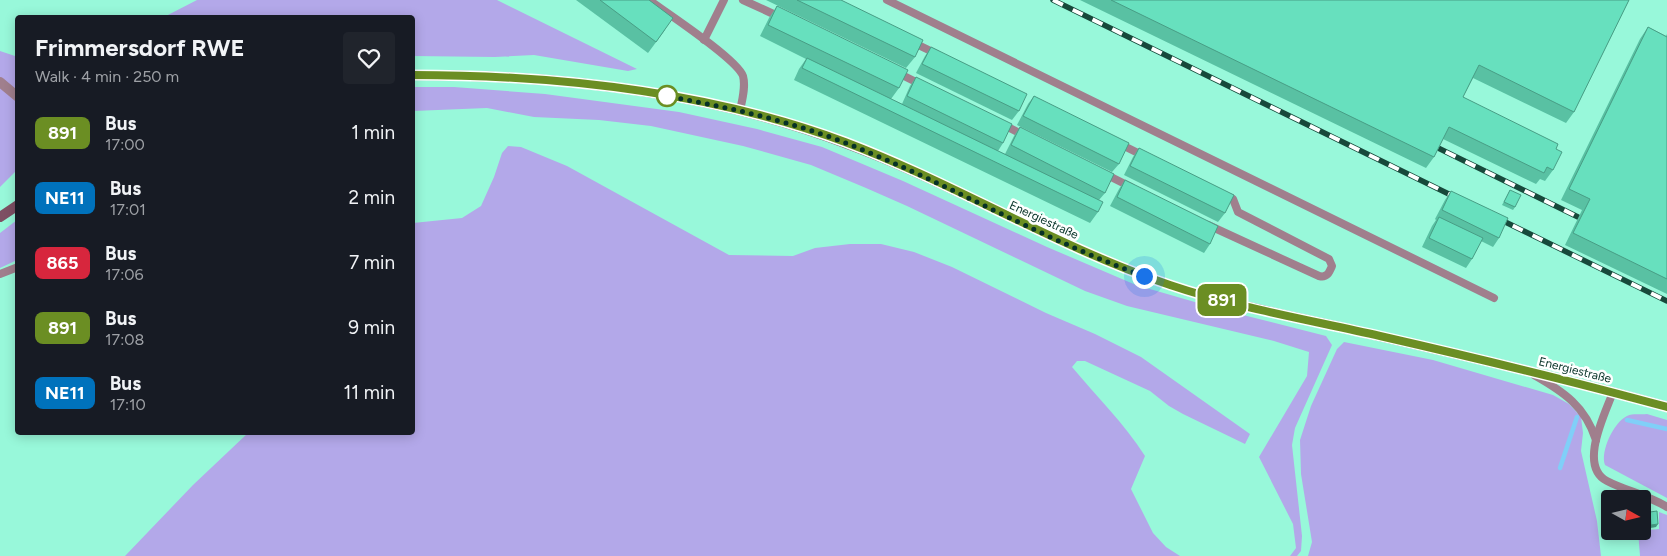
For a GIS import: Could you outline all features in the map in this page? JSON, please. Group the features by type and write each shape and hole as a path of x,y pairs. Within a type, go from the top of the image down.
{"main road":[{"name":"Energiestraße","path":"415,75 478,76 591,85 665,96 740,111 802,128 863,149 1074,248 1172,286 1253,308 1525,370 1667,407"},
{"path":"0,217 15,207"}],"street":[{"path":"0,82 15,94"}],"lane":[{"path":"649,0 704,40 735,64 741,71 744,86 740,111"},
{"path":"743,0 786,20"},
{"path":"887,0 1494,298"},
{"path":"704,40 722,1"},
{"path":"902,37 947,59"},
{"path":"889,69 932,90"},
{"path":"993,120 1035,140"},
{"path":"1107,137 1150,158"},
{"path":"1094,169 1136,189"},
{"path":"1204,223 1319,276 1327,276 1332,267 1332,262 1329,259 1238,212 1233,199 1216,191"},
{"path":"0,274 15,268"},
{"path":"1525,370 1562,392 1574,402 1587,418 1596,440"},
{"path":"1613,392 1596,440 1593,459 1596,468 1602,478 1611,483 1644,495 1667,507"}],"shaded area":[{"path":"197,0 497,0 637,69 628,71 534,55 495,57 415,56 415,15 168,15"},
{"path":"0,51 15,56 15,172 0,187"},
{"path":"415,87 454,87 545,94 679,112 757,129 822,147 1136,285 1219,309 1326,336 1332,345 1295,428 1292,445 1302,536 1301,551 1297,556 1290,556 1296,548 1293,524 1259,457 1307,376 1309,352 1274,341 1127,306 1085,291 907,206 811,165 743,146 651,126 599,120 534,117 487,108 415,111"},
{"path":"508,146 521,147 567,166 729,255 793,256 815,248 850,244 881,244 914,252 952,267 1141,357 1250,434 1245,444 1183,414 1150,391 1085,361 1077,361 1072,367 1119,421 1145,456 1131,489 1153,533 1166,547 1180,556 125,556 193,485 246,435 415,435 415,223 462,218 481,206 502,153"},
{"path":"15,222 15,261 0,268 0,233"},
{"path":"1344,342 1433,360 1553,395 1569,404 1581,417 1583,433 1581,451 1597,521 1601,556 1308,556 1312,542 1301,474 1300,440 1311,406 1337,349"},
{"path":"1647,414 1667,420 1667,498 1605,465 1606,445 1617,424 1629,415"},
{"path":"1659,512 1667,515 1667,556 1640,556 1639,540 1651,540 1651,530 1659,529"}],"building":[{"path":"600,0 649,0 673,18 656,42"},
{"path":"797,0 841,0 923,40 915,57"},
{"path":"1111,0 1629,0 1574,112 1479,65 1463,97 1558,144 1556,149 1562,152 1553,170 1547,167 1544,173 1449,127 1434,157"},
{"path":"777,6 908,70 899,88 768,25"},
{"path":"1648,27 1667,37 1667,279 1573,233 1590,199 1569,189"},
{"path":"931,47 1027,94 1019,111 922,64"},
{"path":"807,58 1103,202 1098,212 802,68"},
{"path":"916,77 1012,124 1003,143 907,96"},
{"path":"1034,96 1129,143 1119,164 1023,116"},
{"path":"1020,127 1114,174 1105,193 1011,145"},
{"path":"1139,148 1234,195 1225,213 1130,166"},
{"path":"1125,180 1218,226 1210,244 1117,197"},
{"path":"1510,190 1521,195 1515,207 1504,202"},
{"path":"1451,191 1508,218 1499,238 1442,210"},
{"path":"1439,217 1483,238 1472,259 1429,238"},
{"path":"1657,511 1658,524 1651,525 1651,512"}],"waterway":[{"path":"1560,468 1577,417"},
{"path":"1627,420 1667,429"}],"railway":[{"path":"1053,0 1461,200"},
{"path":"1426,142 1578,217"},
{"path":"1493,216 1667,301"}],"bus line":[{"name":"891","path":"415,75 487,76 591,85 647,92 702,102 776,120 863,149 1074,248 1172,286 1253,308 1525,370 1667,407"}],"route":[{"path":"667,96 665,96 702,102 776,120 863,149 1074,248 1144,276"}]}
